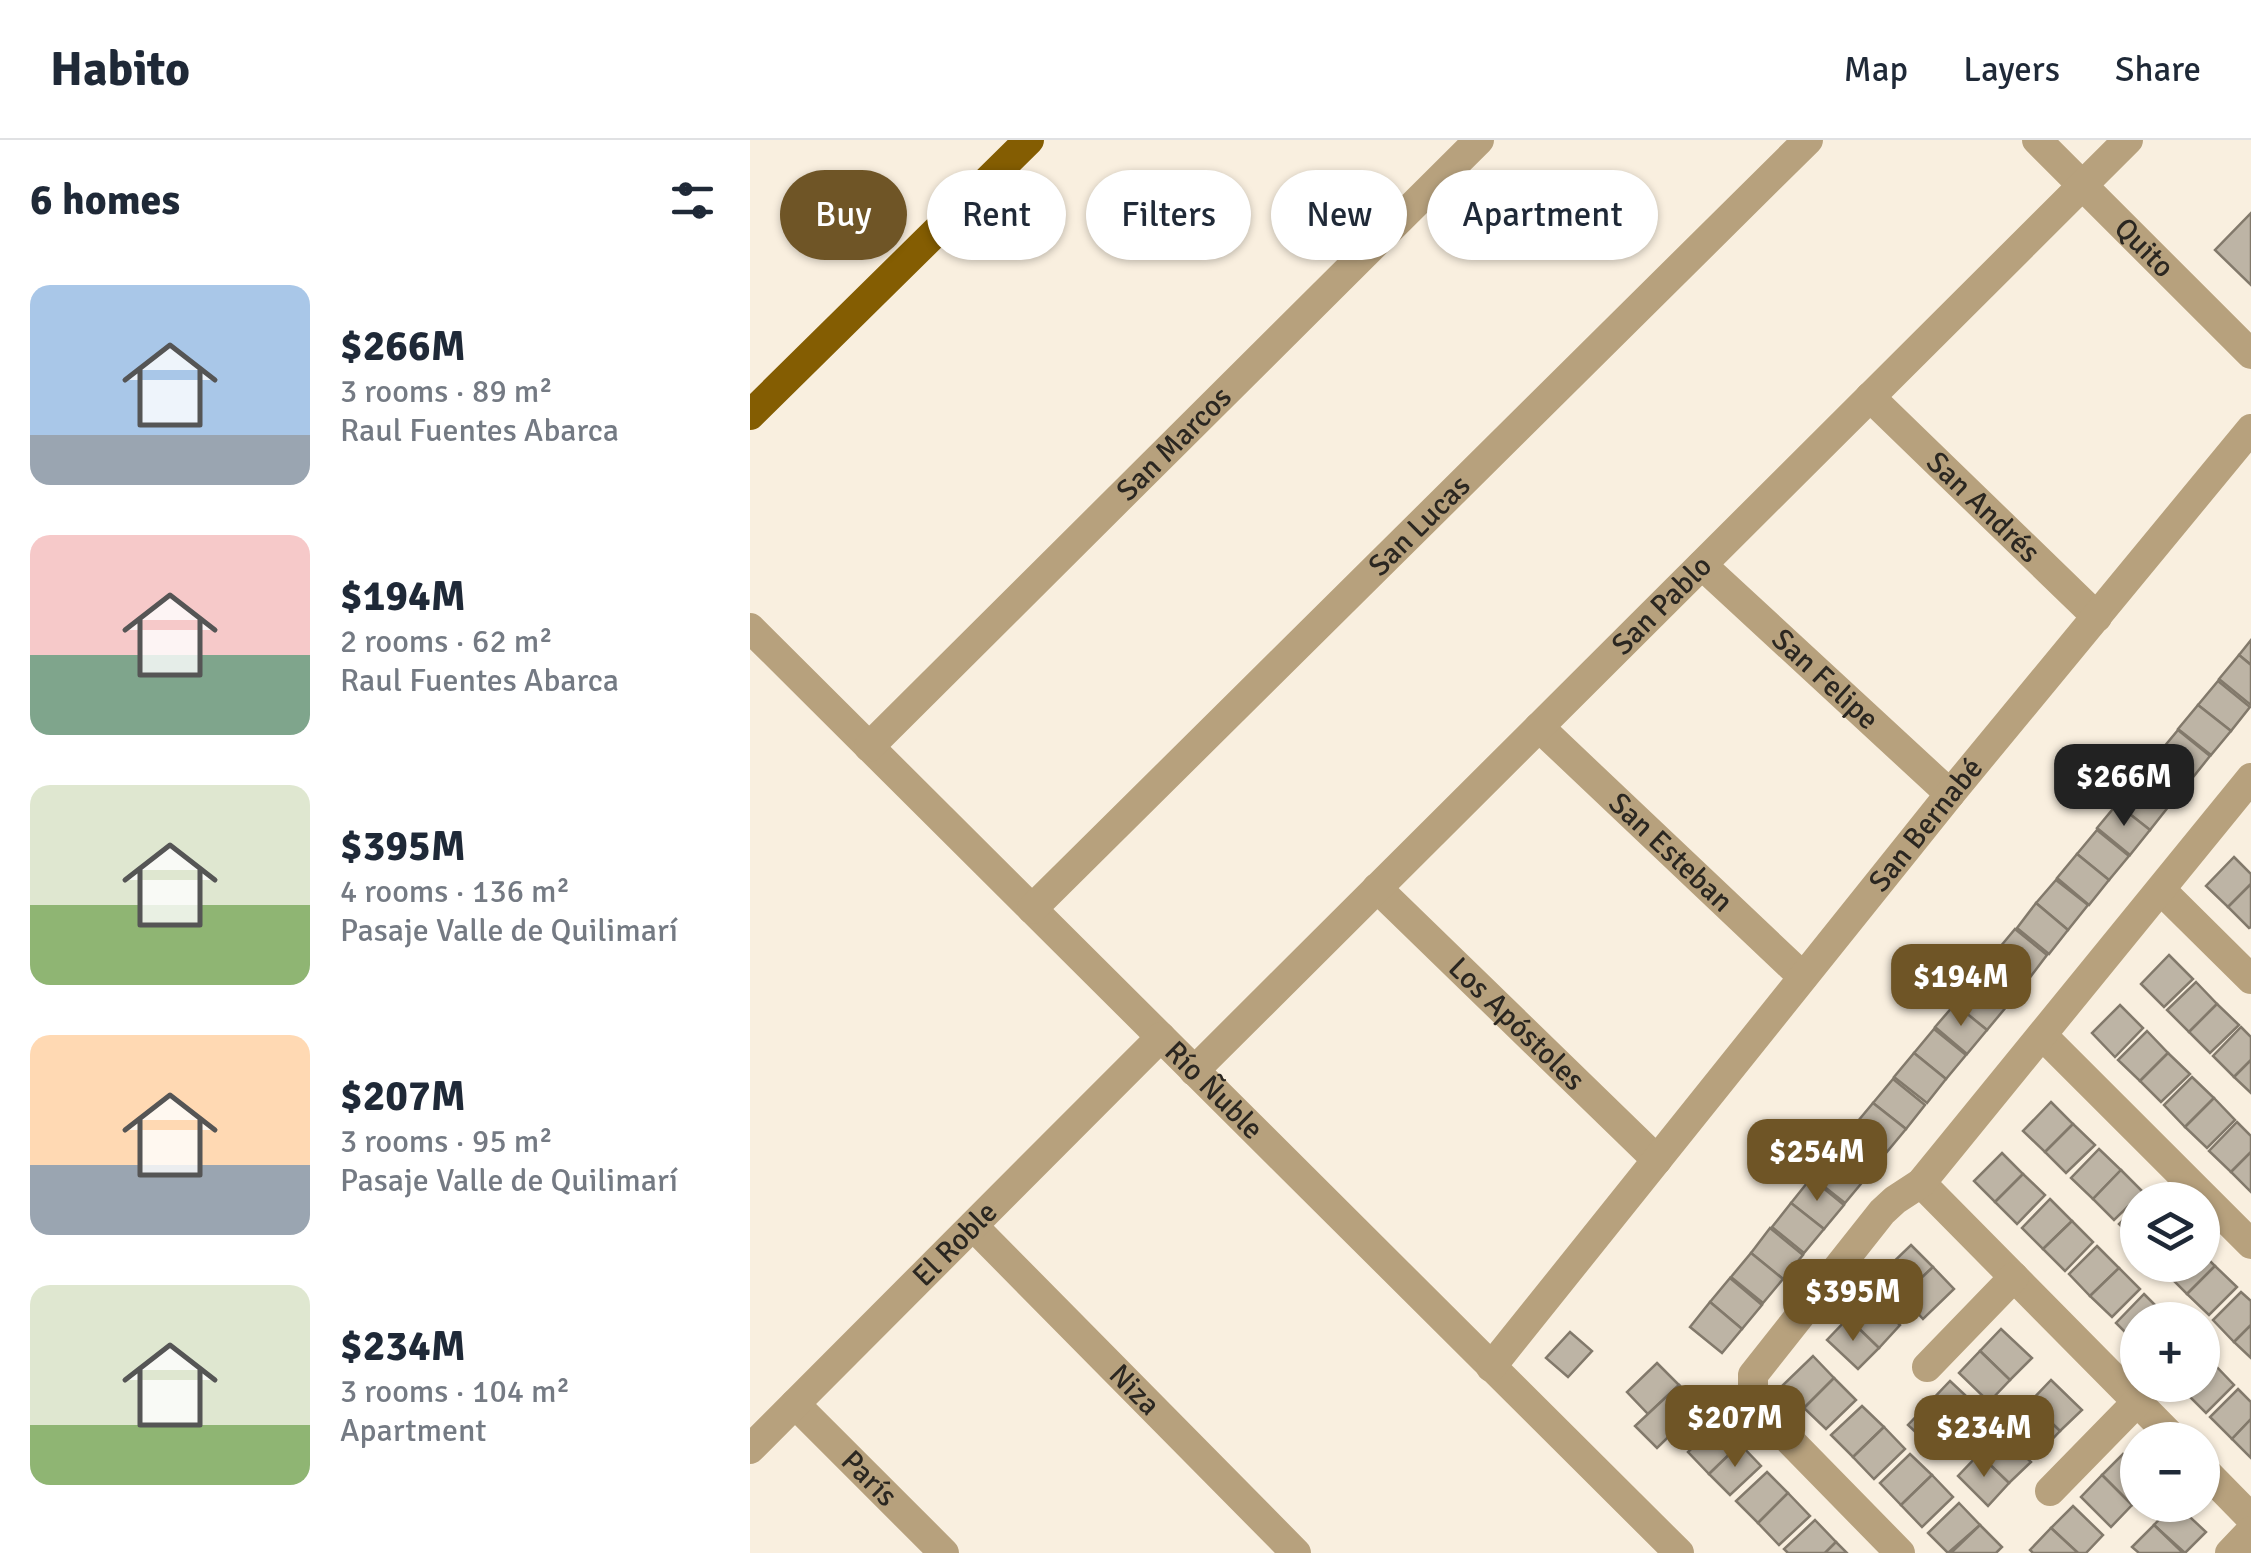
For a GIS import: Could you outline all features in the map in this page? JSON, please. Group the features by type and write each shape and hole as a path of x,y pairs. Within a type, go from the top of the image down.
{"main road":[{"path":"750,415 1029,140"}],"street":[{"name":"San Marcos","path":"870,747 1480,140"},
{"name":"San Lucas","path":"1032,909 1808,140"},
{"name":"Quito","path":"2038,140 2251,354"},
{"name":"San Pablo","path":"1194,1071 2128,140"},
{"name":"San Andrés","path":"1870,397 2096,617"},
{"name":"San Bernabé","path":"1491,1367 1950,794 2251,429"},
{"name":"San Felipe","path":"1702,564 1950,794"},
{"name":"Río Ñuble","path":"750,628 1679,1553"},
{"name":"San Esteban","path":"1539,727 1803,977"},
{"path":"1900,1553 1760,1410 1751,1386 1760,1364 1882,1212 1921,1183 2251,778"},
{"name":"Los Apóstoles","path":"1377,888 1657,1160"},
{"path":"2160,890 2251,978"},
{"path":"2042,1034 2251,1244"},
{"name":"El Roble","path":"750,1449 1161,1037"},
{"path":"1921,1183 2120,1385"},
{"name":"Niza","path":"973,1226 1296,1553"},
{"path":"1926,1368 2014,1277"},
{"path":"2050,1491 2137,1402 2156,1422"},
{"name":"París","path":"795,1404 944,1553"},
{"path":"2220,1486 2251,1518"},
{"path":"2230,1553 2251,1531"}],"building":[{"path":"2251,213 2251,285 2215,250"},
{"path":"2251,640 2251,665 2239,655"},
{"path":"2239,655 2251,665 2251,705 2219,679"},
{"path":"2218,681 2250,707 2231,731 2198,705"},
{"path":"2198,705 2231,731 2211,755 2178,729"},
{"path":"2178,730 2210,756 2190,781 2158,754"},
{"path":"2158,754 2190,781 2170,805 2138,779"},
{"path":"2137,780 2169,806 2150,830 2117,804"},
{"path":"2117,804 2150,830 2130,855 2097,828"},
{"path":"2097,830 2129,856 2109,880 2077,854"},
{"path":"2077,854 2109,880 2089,905 2057,878"},
{"path":"2234,857 2251,874 2251,884 2228,907 2206,886"},
{"path":"2056,880 2088,905 2068,930 2036,903"},
{"path":"2251,884 2251,927 2249,928 2228,907"},
{"path":"2036,903 2068,930 2049,954 2017,928"},
{"path":"2015,929 2047,955 2028,980 1995,953"},
{"path":"1995,953 2028,980 2008,1004 1976,978"},
{"path":"2169,955 2193,979 2164,1007 2141,984"},
{"path":"1975,979 2007,1006 1987,1030 1955,1004"},
{"path":"2196,982 2217,1004 2189,1032 2167,1010"},
{"path":"1955,1004 1987,1030 1967,1054 1935,1027"},
{"path":"2217,1004 2239,1025 2210,1053 2189,1032"},
{"path":"2120,1005 2143,1028 2115,1057 2092,1033"},
{"path":"2241,1027 2251,1037 2251,1060 2234,1077 2213,1056"},
{"path":"1934,1029 1966,1055 1946,1079 1914,1053"},
{"path":"2147,1031 2168,1053 2140,1081 2118,1060"},
{"path":"1914,1053 1946,1079 1927,1103 1894,1077"},
{"path":"2168,1053 2190,1074 2161,1102 2140,1081"},
{"path":"2251,1060 2251,1093 2234,1077"},
{"path":"2192,1077 2214,1098 2185,1127 2164,1105"},
{"path":"1893,1079 1925,1105 1906,1129 1873,1103"},
{"path":"2214,1098 2235,1120 2207,1148 2185,1127"},
{"path":"2051,1102 2073,1124 2045,1152 2023,1131"},
{"path":"1873,1103 1906,1129 1886,1153 1853,1127"},
{"path":"2237,1122 2251,1136 2251,1152 2231,1172 2209,1151"},
{"path":"2073,1124 2095,1145 2066,1173 2045,1152"},
{"path":"1852,1128 1885,1154 1865,1179 1832,1153"},
{"path":"2099,1149 2121,1170 2093,1199 2071,1178"},
{"path":"2251,1152 2251,1192 2231,1172"},
{"path":"1832,1153 1865,1179 1845,1203 1812,1177"},
{"path":"2002,1153 2023,1174 1995,1202 1974,1181"},
{"path":"2121,1170 2133,1182 2120,1182 2120,1214 2114,1220 2093,1199"},
{"path":"2023,1174 2045,1195 2017,1224 1995,1202"},
{"path":"1811,1178 1844,1205 1824,1229 1791,1203"},
{"path":"2050,1199 2072,1221 2043,1249 2022,1228"},
{"path":"1791,1203 1824,1229 1804,1253 1772,1227"},
{"path":"2072,1221 2093,1242 2065,1271 2043,1249"},
{"path":"1770,1228 1803,1255 1783,1279 1751,1253"},
{"path":"1911,1245 1933,1267 1902,1296 1881,1274"},
{"path":"2097,1246 2119,1268 2090,1296 2069,1274"},
{"path":"1751,1253 1783,1279 1763,1303 1731,1277"},
{"path":"1933,1267 1954,1289 1923,1319 1902,1296"},
{"path":"2119,1268 2120,1282 2133,1282 2140,1289 2127,1302 2120,1302 2120,1309 2112,1317 2090,1296"},
{"path":"2220,1271 2237,1287 2220,1304 2195,1302 2187,1294 2199,1282 2220,1282"},
{"path":"1730,1278 1762,1305 1742,1329 1710,1302"},
{"path":"2175,1282 2199,1282 2187,1294"},
{"path":"2241,1292 2251,1301 2251,1325 2234,1342 2220,1327 2220,1313"},
{"path":"2144,1294 2152,1302 2136,1302"},
{"path":"1870,1296 1900,1325 1879,1348 1848,1318"},
{"path":"1710,1302 1742,1329 1722,1353 1690,1327"},
{"path":"1848,1318 1879,1348 1858,1369 1827,1340"},
{"path":"2251,1325 2251,1358 2234,1342"},
{"path":"2001,1329 2032,1358 2010,1380 1980,1351"},
{"path":"1570,1332 1592,1351 1568,1377 1546,1358"},
{"path":"1980,1351 2010,1380 1989,1402 1959,1373"},
{"path":"1813,1356 1834,1378 1804,1408 1783,1385"},
{"path":"1657,1363 1679,1385 1648,1414 1627,1392"},
{"path":"2220,1370 2234,1385 2220,1399"},
{"path":"1834,1378 1856,1400 1826,1429 1804,1408"},
{"path":"2051,1380 2082,1410 2060,1431 2030,1402"},
{"path":"1950,1381 1981,1410 1960,1432 1929,1403"},
{"path":"1679,1385 1700,1406 1657,1448 1635,1426"},
{"path":"2238,1389 2251,1402 2251,1419 2232,1439 2220,1422 2210,1417"},
{"path":"2030,1402 2060,1431 2039,1453 2008,1424"},
{"path":"2195,1402 2217,1402 2206,1413"},
{"path":"1929,1403 1960,1432 1939,1454 1908,1425"},
{"path":"1862,1406 1884,1427 1853,1457 1831,1435"},
{"path":"2251,1419 2251,1458 2232,1439"},
{"path":"1718,1422 1740,1444 1709,1474 1688,1452"},
{"path":"1884,1427 1905,1449 1874,1479 1853,1457"},
{"path":"2000,1432 2031,1462 2009,1483 1979,1454"},
{"path":"1740,1444 1761,1466 1730,1495 1709,1474"},
{"path":"1910,1454 1932,1475 1901,1505 1880,1483"},
{"path":"1979,1454 2009,1483 1988,1506 1958,1476"},
{"path":"2120,1457 2120,1493 2102,1475"},
{"path":"1767,1472 1788,1493 1758,1523 1736,1501"},
{"path":"1932,1475 1953,1497 1922,1527 1901,1505"},
{"path":"2102,1475 2120,1493 2120,1518 2111,1527 2081,1497"},
{"path":"1788,1493 1810,1516 1779,1545 1758,1523"},
{"path":"1959,1503 1980,1525 1948,1553 1928,1533"},
{"path":"2073,1506 2103,1535 2086,1553 2078,1553 2051,1528"},
{"path":"1815,1520 1836,1542 1825,1553 1788,1553 1784,1549"},
{"path":"2195,1522 2206,1532 2185,1553 2154,1525"},
{"path":"1980,1525 2002,1547 1996,1553 1951,1553"},
{"path":"2154,1525 2183,1553 2139,1553 2132,1547"},
{"path":"2051,1528 2078,1553 2033,1553 2030,1550"},
{"path":"1836,1542 1847,1553 1825,1553"}]}
